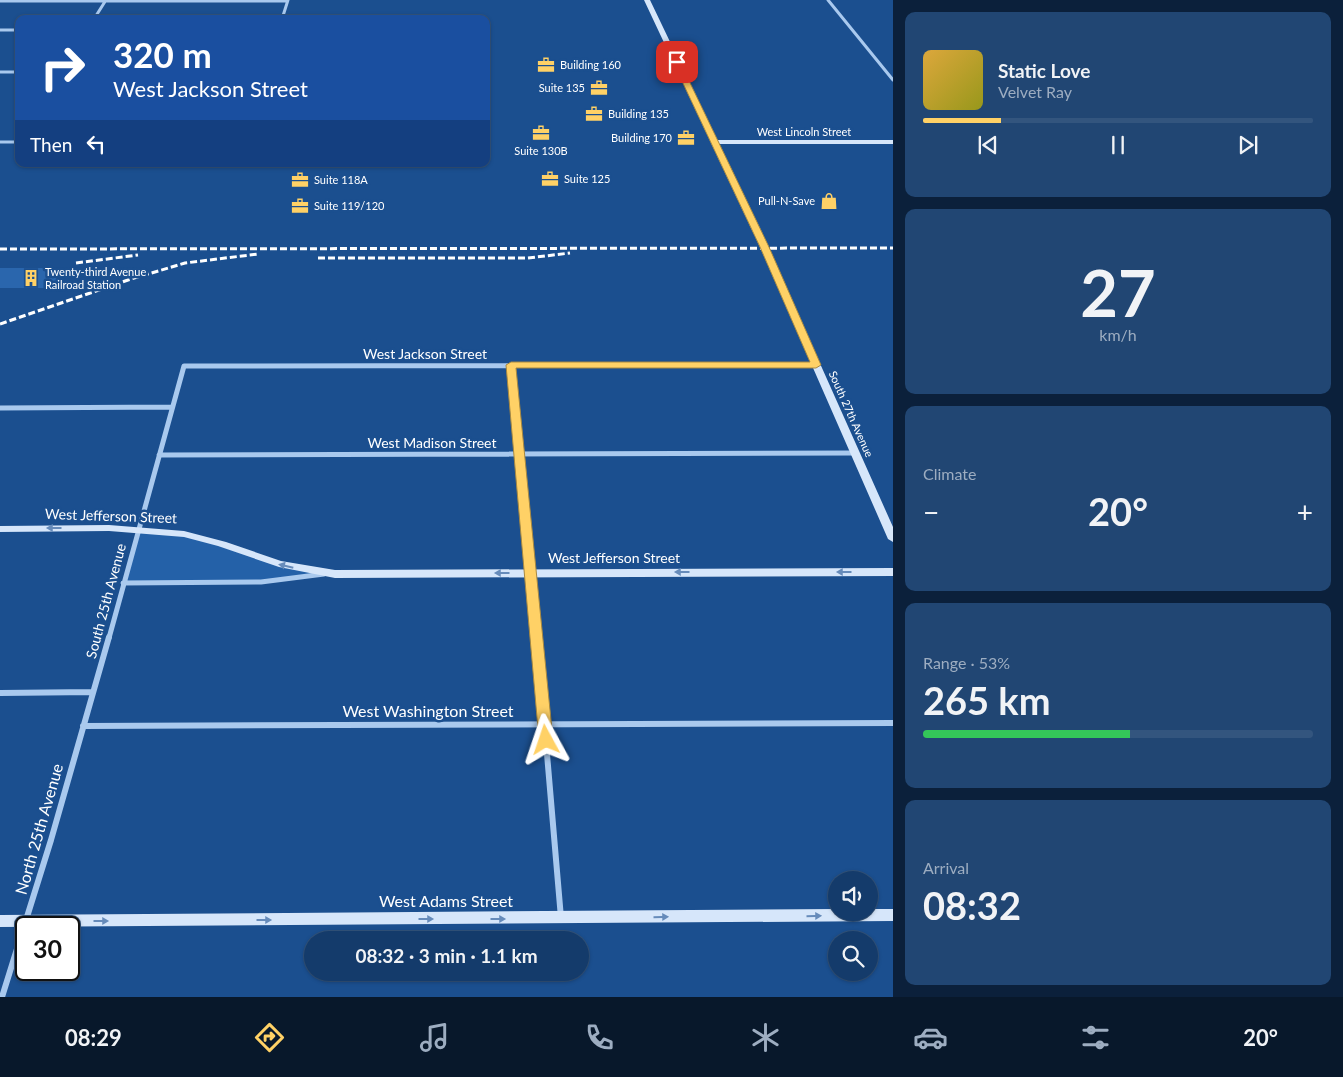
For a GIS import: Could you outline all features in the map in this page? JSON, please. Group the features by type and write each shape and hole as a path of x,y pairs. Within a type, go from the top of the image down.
{"street":[{"path":"97,15 106,0"},
{"path":"0,1 287,0 283,15"},
{"name":"South 27th Avenue","path":"647,0 716,142 893,539"},
{"path":"828,0 893,80"},
{"path":"0,30 15,30"},
{"path":"0,72 15,72"},
{"path":"0,142 15,142"},
{"name":"West Lincoln Street","path":"716,142 893,142"},
{"path":"511,365 545,724 561,918"},
{"name":"West Jackson Street","path":"184,366 816,365"},
{"name":"South 25th Avenue","path":"83,726 184,366"},
{"path":"0,408 172,407"},
{"name":"West Madison Street","path":"159,455 854,453"},
{"name":"West Jefferson Street","path":"0,529 138,530 184,534 222,544 279,564 335,574"},
{"name":"West Jefferson Street","path":"123,583 261,582 335,574 893,572"},
{"path":"0,693 93,692"},
{"name":"West Washington Street","path":"83,726 893,723"},
{"name":"North 25th Avenue","path":"28,916 83,726"},
{"name":"West Adams Street","path":"80,921 893,915"},
{"name":"West Adams Street","path":"0,921 15,921"},
{"name":"North 25th Avenue","path":"2,997 15,957"}],"shaded area":[{"path":"138,530 184,534 279,564 335,574 279,581 123,583"}],"building":[{"name":"Twenty-third Avenue Railroad Station","path":"0,268 67,268 57,288 0,288"}],"railway":[{"path":"0,249 893,248"},
{"path":"318,258 528,258 570,253"},
{"path":"0,324 128,280 185,263 258,254"},
{"path":"76,263 138,255"}],"place":[{"name":"Building 160","path":"546,65"},
{"name":"Suite 135","path":"599,88"},
{"name":"Building 135","path":"594,114"},
{"name":"Suite 130B","path":"541,133"},
{"name":"Building 170","path":"686,138"},
{"name":"Suite 125","path":"550,179"},
{"name":"Suite 118A","path":"300,180"},
{"name":"Pull-N-Save","path":"829,201"},
{"name":"Suite 119/120","path":"300,206"},
{"name":"Twenty-third Avenue Railroad Station","path":"31,278"}],"route":[{"path":"546,740 511,365 816,365 764,247 677,62"}]}
